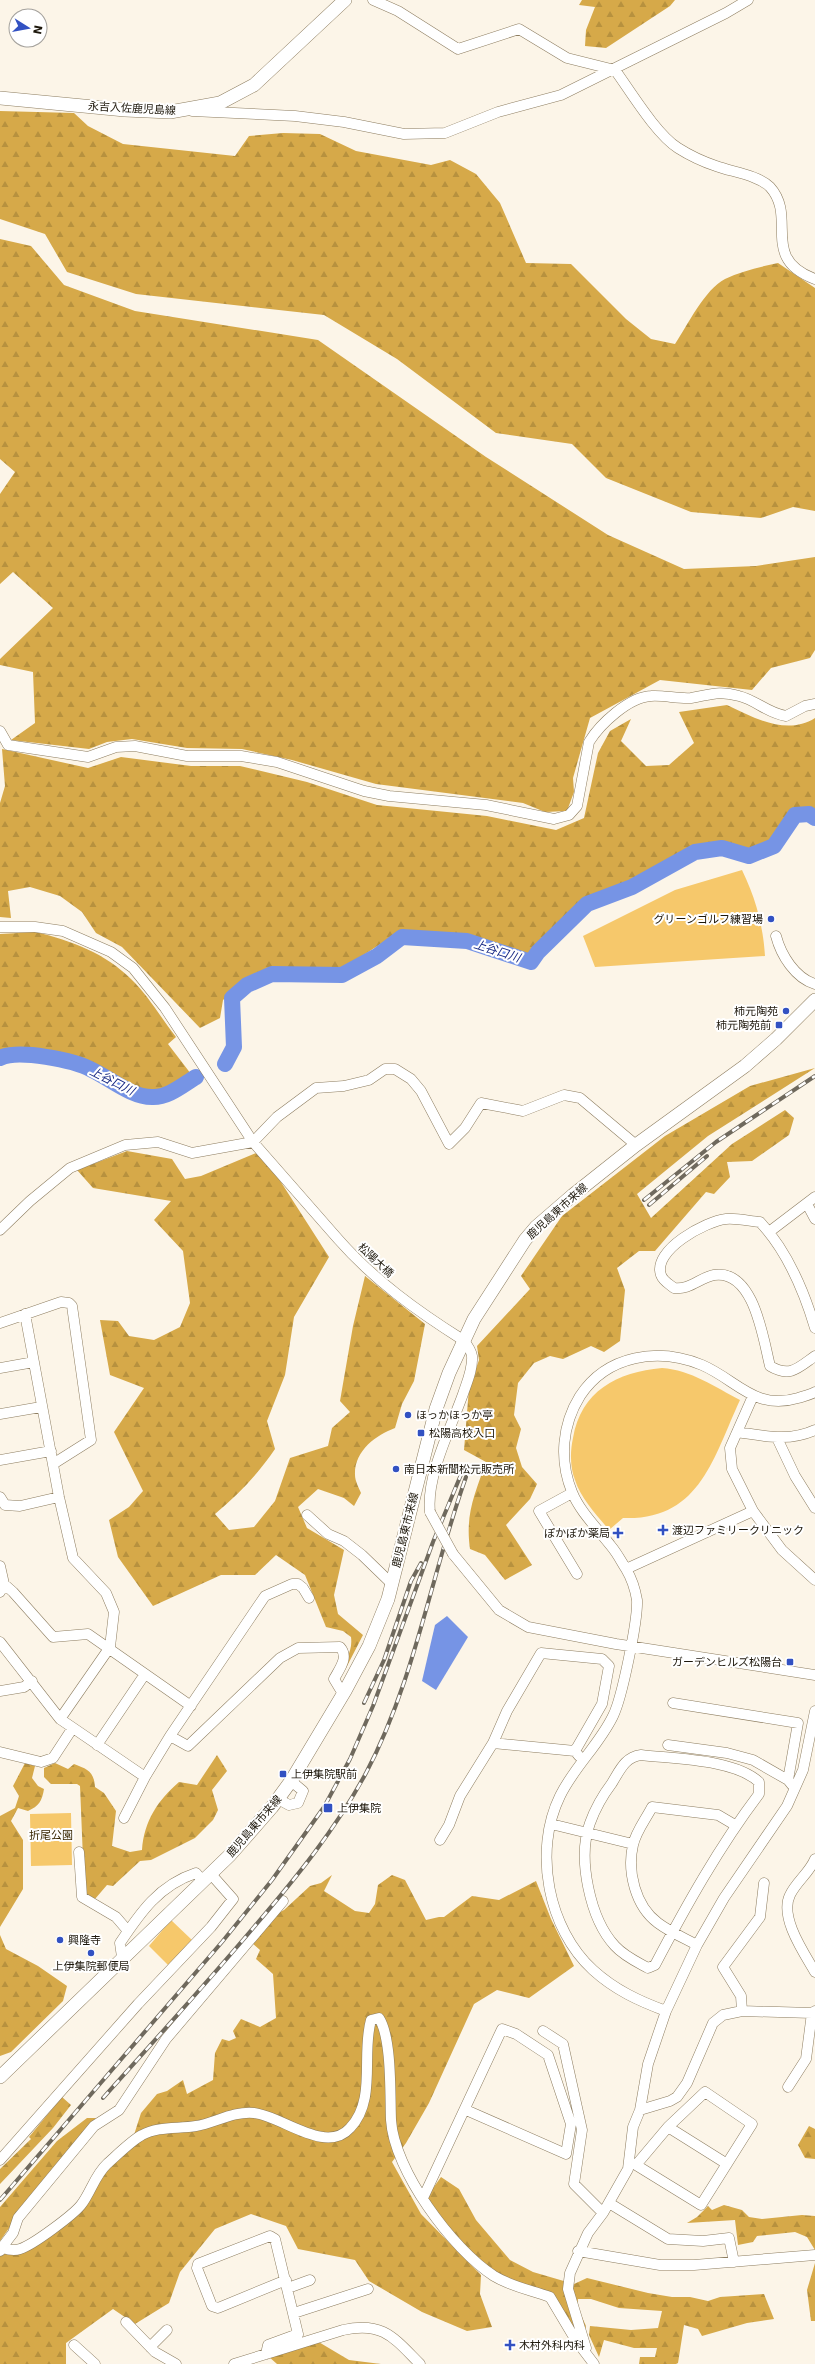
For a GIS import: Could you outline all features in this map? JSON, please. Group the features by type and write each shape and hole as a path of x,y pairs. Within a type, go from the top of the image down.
{"main road":[{"name":"永吉入佐鹿児島線","path":"0,98 125,110 187,110 220,102 254,85 344,0"},
{"name":"鹿児島東市来線","path":"0,2077 122,1957 230,1854 278,1799 291,1781 345,1691 379,1625 392,1584 436,1409 463,1340 505,1269 536,1227 572,1195 636,1145 745,1066 776,1039 815,1000"}],"street":[{"path":"373,0 398,11 458,49 519,30 567,58 615,70 666,139 678,148 714,166 759,180 769,186 776,195 781,218 784,251 787,261 794,267 815,279"},
{"path":"187,110 208,113 248,112 295,116 344,122 394,132 425,135 454,130 498,112 534,104 561,95 615,70 748,0"},
{"path":"0,731 8,745 88,757 116,747 135,746 187,756 241,756 277,762 364,791 389,796 486,805 554,819 569,815 577,806 589,742 594,733 618,711 636,700 649,696 690,698 716,692 740,696 772,714 786,716 805,706 815,704"},
{"name":"松陽大橋","path":"0,927 35,927 63,932 111,952 133,968 165,1008 253,1142 351,1254 401,1299 463,1340"},
{"path":"776,936 779,947 799,976 815,984"},
{"path":"0,1230 30,1201 70,1168 125,1145 158,1142 192,1153 253,1142 277,1117 316,1088 344,1086 369,1080 386,1069 395,1069 411,1079 421,1091 449,1144 465,1128 481,1103 523,1111 564,1096 580,1098 636,1145"},
{"path":"769,1232 815,1197"},
{"path":"807,1204 815,1220"},
{"path":"815,1328 804,1292 769,1232 760,1222 726,1219 701,1226 666,1252 662,1258 661,1275 674,1288 681,1289 712,1276 728,1276 734,1279 748,1295 761,1323 770,1366 781,1372 795,1371 815,1356"},
{"path":"0,1324 63,1301 72,1306 91,1440 53,1464"},
{"path":"25,1314 41,1407 73,1558 106,1593 114,1612 110,1647 60,1719"},
{"path":"463,1340 472,1356 470,1375 432,1482 429,1502 430,1512 453,1554 499,1610 528,1627 815,1675"},
{"path":"666,2012 622,1992 608,1982 581,1956 558,1920 554,1908 547,1872 551,1824 560,1796 614,1714 630,1645 637,1601 633,1581 626,1569 572,1493 564,1454 565,1429 572,1409 582,1393 592,1382 612,1366 641,1356 655,1355 683,1359 702,1365 753,1396 774,1402 789,1401 815,1392"},
{"path":"0,1368 34,1362"},
{"path":"753,1396 730,1448 732,1469 752,1511 782,1550 815,1580"},
{"path":"0,1414 41,1407"},
{"path":"737,1432 777,1438 801,1436 815,1430"},
{"path":"777,1438 795,1476 815,1508"},
{"path":"0,1460 51,1451"},
{"path":"572,1493 539,1511 577,1574"},
{"path":"0,1497 5,1505 20,1506 59,1497"},
{"path":"626,1569 752,1511"},
{"path":"307,1515 328,1534 344,1541 362,1555 392,1584"},
{"path":"0,1566 2,1588 14,1592 52,1637 88,1634 110,1647 145,1674 191,1706"},
{"path":"124,1818 145,1777 170,1736 265,1596 292,1584 298,1584 303,1588 309,1598"},
{"path":"0,1642 32,1681 60,1719 145,1777"},
{"path":"170,1736 188,1746 280,1658 298,1648 340,1647 344,1652 345,1658 334,1679 340,1689 345,1691"},
{"path":"440,1840 449,1825 460,1796 493,1743 507,1711 541,1653 602,1659 609,1666 602,1704 575,1751"},
{"path":"97,1745 145,1674"},
{"path":"0,1691 24,1687 32,1681"},
{"path":"673,1703 798,1723 788,1780"},
{"path":"632,2167 633,2127 640,2110 648,2064 666,2012 698,1946 724,1898 777,1822 796,1789 813,1741 815,1711"},
{"path":"0,1752 41,1762 53,1758 72,1728"},
{"path":"493,1743 575,1751 584,1760"},
{"path":"668,1745 727,1753 753,1760 788,1780 796,1789"},
{"path":"641,1755 724,1766 751,1774 759,1782 759,1794 735,1825 672,1932 655,1965 648,1968 615,1946 600,1926 585,1879 587,1833 589,1823 603,1796 626,1761 632,1756 641,1755"},
{"path":"278,1799 290,1805 298,1803 303,1791 291,1781"},
{"path":"698,1946 656,1922 640,1901 632,1880 630,1862 633,1844 652,1807 718,1815 735,1825"},
{"path":"551,1824 633,1844"},
{"path":"79,1852 82,1897 116,1917 128,1931"},
{"path":"815,1859 789,1895 788,1914 793,1933 815,1972"},
{"path":"0,2160 138,2004 210,1927 233,1899 206,1877 196,1873 182,1878 167,1887 144,1908 120,1943 122,1957"},
{"path":"742,2011 742,1996 722,1967 760,1917 764,1882"},
{"path":"283,1901 166,2039 119,2110 94,2126 18,2218 13,2233 1,2249 11,2251 21,2249 70,2216 82,2204 98,2174 142,2135 162,2128 197,2126 216,2119 250,2113 278,2120 305,2133 333,2138 350,2129 362,2109 367,2071 367,2034 371,2020 379,2018 384,2025 387,2047 394,2138 403,2163 423,2198 441,2225 470,2256 493,2275 515,2287 550,2297 576,2339 594,2364"},
{"path":"640,2110 670,2101 677,2097 687,2083 713,2023 722,2015 742,2011 814,2012 806,2059 788,2087"},
{"path":"423,2198 466,2110 502,2029 516,2034 548,2054 572,2124 566,2154 466,2110"},
{"path":"543,2031 563,2044 582,2130 574,2184 603,2213"},
{"path":"594,2364 585,2347 568,2289 570,2273 578,2251 588,2233 603,2213 632,2167 668,2127 705,2092 752,2124 701,2205 632,2167"},
{"path":"668,2127 727,2164"},
{"path":"609,2203 668,2239 703,2241 730,2238 734,2262"},
{"path":"266,2354 268,2345 298,2334 294,2313 287,2284 275,2238 270,2236 198,2264 197,2268 212,2306 218,2308 287,2284 310,2280"},
{"path":"578,2251 660,2265 734,2262 815,2255"},
{"path":"294,2313 368,2289"},
{"path":"126,2322 150,2347 165,2359 176,2364"},
{"path":"234,2364 344,2330 368,2327 382,2330 392,2336 420,2364"},
{"path":"150,2347 167,2330"},
{"path":"74,2345 95,2364"}],"green space":[{"path":"582,0 675,0 670,6 606,48 585,46 586,30 595,7 579,5"},
{"path":"0,111 74,113 88,126 123,144 235,156 249,136 283,133 320,134 356,151 431,165 450,160 476,174 500,203 526,263 571,264 626,319 651,339 675,344 704,299 718,284 725,279 738,274 778,263 815,288 815,511 793,507 761,518 691,512 606,478 572,444 496,433 397,359 324,315 136,294 67,272 45,234 0,219"},
{"path":"0,239 31,246 64,285 135,311 318,340 486,457 608,535 684,569 756,566 815,557 815,650 810,658 771,668 752,690 660,680 590,718 573,778 574,792 567,811 545,812 523,803 376,784 292,760 242,749 187,748 132,739 107,742 89,749 11,740 35,723 33,672 0,665 0,659 53,608 13,572 0,584 0,494 15,472 0,459"},
{"path":"727,705 759,720 782,725 804,723 815,718 815,812 810,808 794,810 772,842 751,850 722,843 691,847 627,883 579,903 530,954 469,935 399,932 342,969 275,969 247,978 223,1000 220,1018 200,1028 122,947 96,933 82,912 60,896 30,887 8,891 11,918 0,917 0,803 5,786 2,749 88,768 121,757 191,766 240,766 307,782 377,805 487,816 556,830 584,818 598,753 610,731 631,719 621,741 646,766 669,765 694,743 679,712"},
{"path":"742,870 758,912 763,934 765,956 595,967 583,936 675,890"},
{"path":"36,932 62,939 87,949 110,962 131,979 149,999 176,1037 168,1044 191,1074 166,1090 149,1094 132,1088 100,1069 82,1061 47,1052 11,1051 0,1053 0,934"},
{"path":"815,1068 708,1136 637,1194 651,1218 732,1144 785,1110 794,1118 789,1135 752,1161 727,1162 730,1177 714,1194 706,1192 655,1251 639,1251 617,1268 625,1290 620,1341 604,1352 591,1346 563,1359 550,1356 534,1363 518,1383 514,1415 521,1429 516,1448 522,1467 537,1484 530,1499 506,1525 532,1565 505,1580 485,1555 470,1549 469,1525 472,1504 486,1462 464,1450 469,1388 479,1360 477,1346 530,1289 521,1276 562,1216 665,1136 750,1086"},
{"path":"127,1151 172,1159 185,1179 201,1176 261,1151 329,1257 294,1317 285,1375 267,1421 275,1449 248,1483 215,1514 229,1530 254,1527 275,1501 290,1458 328,1446 332,1428 350,1412 340,1401 353,1326 365,1276 425,1324 414,1381 402,1404 395,1428 381,1435 368,1445 362,1451 358,1459 355,1477 361,1493 354,1506 344,1498 318,1489 298,1507 307,1528 344,1550 334,1595 338,1614 363,1635 345,1670 351,1647 351,1637 343,1631 326,1627 305,1575 276,1555 255,1575 221,1575 153,1606 118,1557 109,1520 129,1507 143,1491 114,1432 144,1388 110,1375 100,1320 118,1321 129,1336 154,1340 180,1327 190,1303 183,1251 154,1220 171,1201 93,1188 77,1170"},
{"path":"662,1368 673,1369 693,1376 740,1400 711,1464 700,1482 687,1497 670,1509 649,1516 623,1518 609,1530 581,1494 573,1475 571,1465 571,1449 577,1422 584,1408 593,1396 604,1387 630,1374"},
{"path":"217,1755 227,1771 212,1790 218,1810 213,1820 195,1838 151,1860 140,1861 113,1886 107,1885 95,1899 87,1894 84,1883 80,1786 77,1784 51,1784 44,1777 44,1768 55,1763 68,1769 74,1764 89,1771 93,1777 95,1787 104,1793 116,1811 112,1846 130,1852 142,1850 143,1839 149,1820 153,1812 171,1789 179,1782 197,1785"},
{"path":"25,1763 35,1766 32,1778 38,1786 44,1789 41,1800 35,1807 28,1811 18,1808 11,1821 23,1840 23,1889 0,1927 0,1816 15,1808 19,1796 13,1786"},
{"name":"折尾公園","path":"71,1813 72,1865 31,1866 30,1814"},
{"path":"332,1875 324,1891 355,1911 369,1913 375,1904 378,1885 392,1875 405,1880 426,1920 444,1917 472,1896 499,1900 536,1881 551,1919 574,1966 529,1998 497,1990 474,2004 429,2103 406,2143 392,2162 421,2214 481,2275 480,2294 492,2327 467,2331 422,2312 369,2281 355,2260 298,2249 286,2226 251,2214 215,2229 180,2272 169,2303 135,2324 113,2309 66,2343 66,2364 0,2364 0,2255 4,2251 12,2254 71,2218 101,2174 133,2138 141,2113 157,2094 167,2091 183,2080 187,2094 213,2080 215,2053 222,2039 229,2041 236,2038 233,2031 241,2019 260,2027 276,2018 273,1974 256,1959 260,1950 252,1943 276,1914 284,1910 310,1886 321,1883"},
{"path":"171,1920 192,1940 169,1966 149,1946"},
{"path":"0,1935 6,1949 38,1966 67,1986 63,2001 11,2052 0,2056"},
{"path":"62,2097 71,2105 53,2128 0,2184 0,2169 31,2139 29,2137"},
{"path":"87,2118 96,2118 46,2178 0,2241 0,2207 57,2141"},
{"path":"809,2126 815,2129 815,2159 805,2158 798,2145"},
{"path":"441,2177 459,2189 476,2220 510,2260 533,2272 574,2284 587,2278 648,2293 672,2297 690,2297 708,2301 720,2297 764,2294 774,2319 747,2323 702,2336 698,2329 684,2325 678,2363 676,2364 639,2364 640,2357 655,2357 657,2348 634,2348 604,2340 599,2357 589,2335 590,2326 631,2330 658,2328 662,2311 619,2308 591,2299 578,2299 577,2306 586,2326 582,2340 551,2293 496,2282 434,2219 426,2198"},
{"path":"724,2205 742,2210 749,2217 762,2219 802,2215 815,2216 815,2250 807,2237 795,2232 757,2236 753,2242 738,2245 735,2220 687,2223 697,2217 708,2206 712,2210"},
{"path":"815,2263 815,2321 811,2321 807,2290"},
{"path":"317,2341 349,2360 381,2364 277,2364 268,2356"}],"water":[{"path":"447,1616 468,1637 436,1690 422,1681 435,1625"}],"waterway":[{"name":"上谷口川","path":"225,1064 234,1047 232,998 247,985 272,974 342,975 377,956 402,937 467,941 531,962 538,952 587,904 632,887 695,852 722,848 749,856 774,846 795,815 809,814 815,818"},
{"name":"上谷口川","path":"0,1058 8,1056 32,1055 60,1059 84,1066 136,1094 152,1097 158,1097 170,1093 196,1077"}],"railway":[{"path":"644,1200 716,1142 815,1076"},
{"path":"649,1205 707,1156"},
{"path":"0,2200 222,1942 272,1880 324,1807 350,1759 373,1706 433,1542 465,1465"},
{"path":"103,2098 285,1891 328,1834 354,1794 383,1738 397,1701 410,1664 442,1552 466,1477"},
{"path":"364,1703 384,1660 411,1581 421,1563"}],"place":[{"name":"グリーンゴルフ練習場","path":"771,919"},
{"name":"柿元陶苑","path":"786,1011"},
{"name":"柿元陶苑前","path":"779,1025"},
{"name":"ほっかほっか亭","path":"408,1415"},
{"name":"松陽高校入口","path":"421,1433"},
{"name":"南日本新聞松元販売所","path":"396,1469"},
{"name":"渡辺ファミリークリニック","path":"663,1530"},
{"name":"ぽかぽか薬局","path":"618,1533"},
{"name":"ガーデンヒルズ松陽台","path":"790,1662"},
{"name":"上伊集院駅前","path":"283,1774"},
{"name":"上伊集院","path":"328,1808"},
{"name":"興隆寺","path":"60,1940"},
{"name":"上伊集院郵便局","path":"91,1953"},
{"name":"木村外科内科","path":"510,2345"}]}
